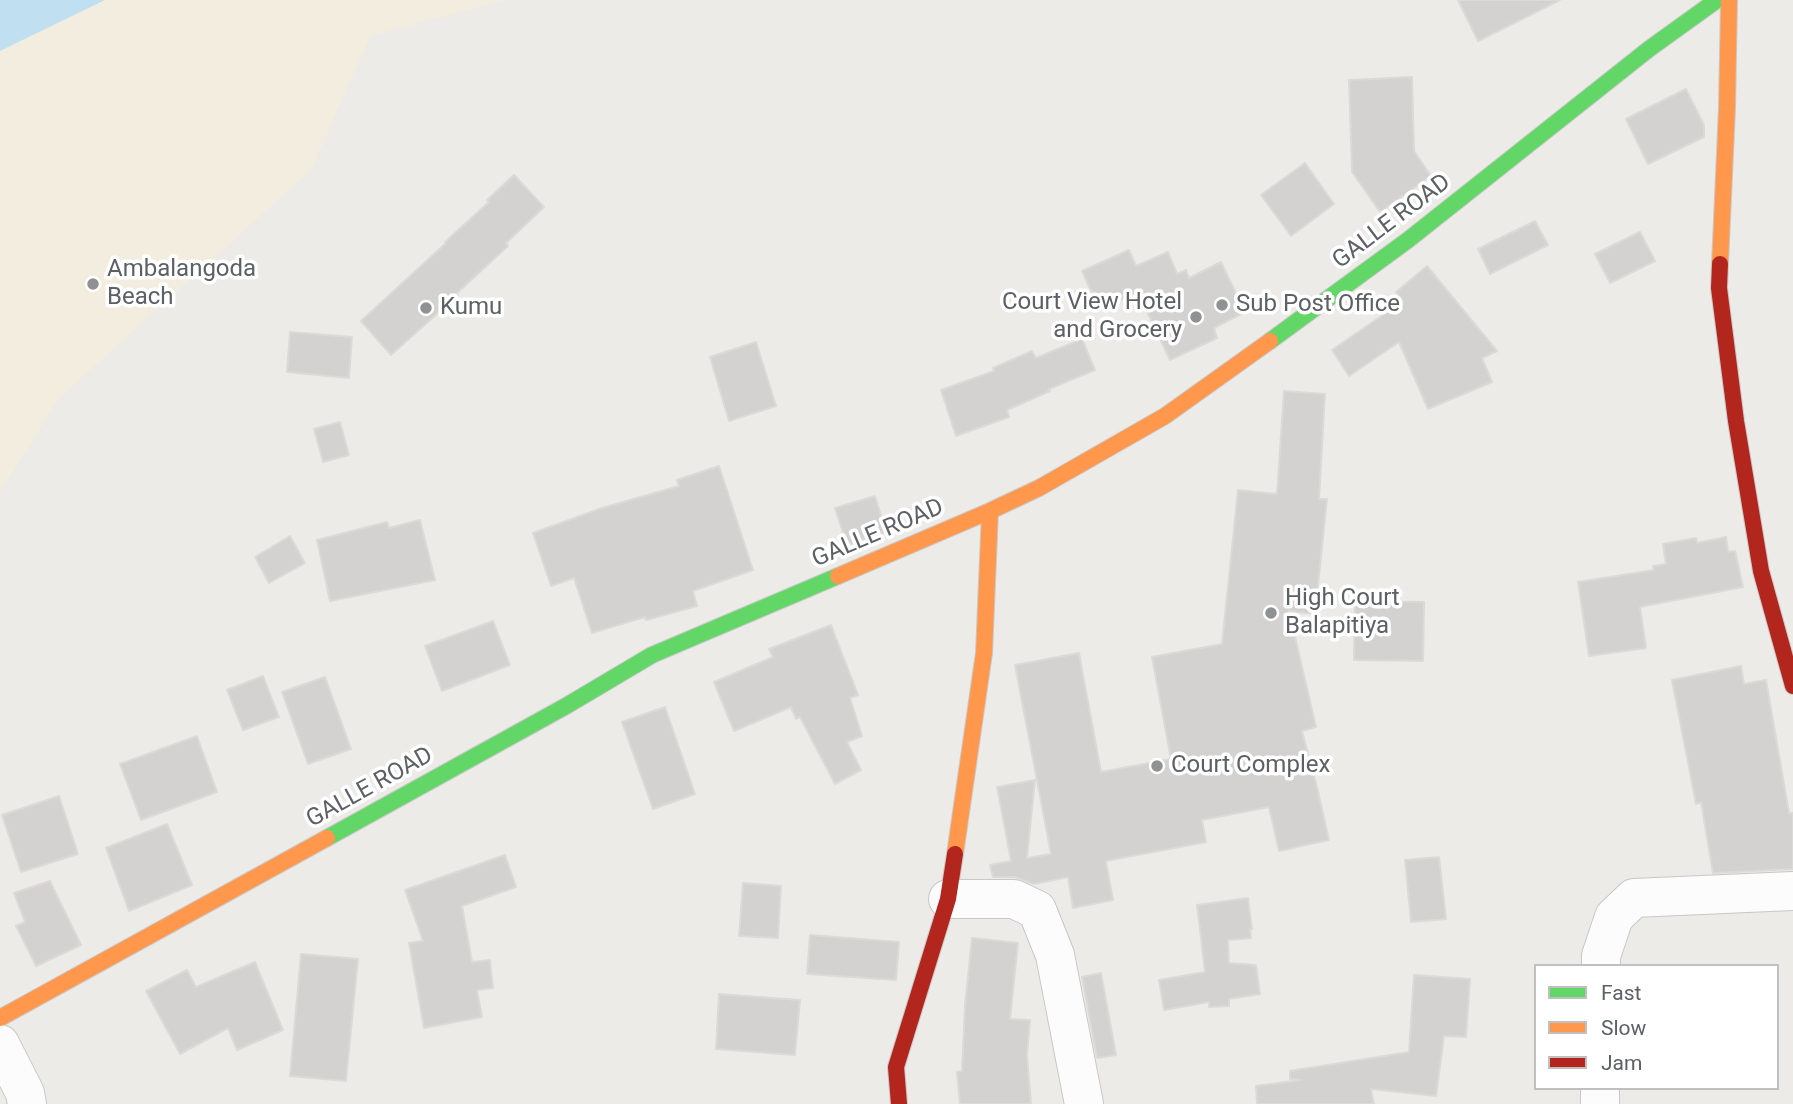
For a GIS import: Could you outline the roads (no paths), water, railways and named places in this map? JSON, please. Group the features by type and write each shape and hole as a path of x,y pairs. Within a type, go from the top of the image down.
{"main road":[{"name":"GALLE ROAD","path":"0,1018 566,706 652,655 1039,488 1186,402 1398,247 1649,49 1717,0"},
{"path":"1729,0 1720,288 1736,421 1761,571 1793,686"},
{"path":"899,1104 896,1068 947,898 984,653 990,511"}],"street":[{"path":"1601,964 1601,956 1614,917 1634,898 1793,891"},
{"path":"947,898 1014,899 1037,910 1055,955 1084,1104"},
{"path":"0,1044 25,1093 27,1104"}],"water":[{"path":"0,0 105,0 0,51"}],"place":[{"name":"Ambalangoda Beach","path":"93,284"},
{"name":"Sub Post Office","path":"1222,305"},
{"name":"Kumu","path":"426,308"},
{"name":"Court View Hotel and Grocery","path":"1196,317"},
{"name":"High Court Balapitiya","path":"1271,613"},
{"name":"Court Complex","path":"1157,766"}]}
